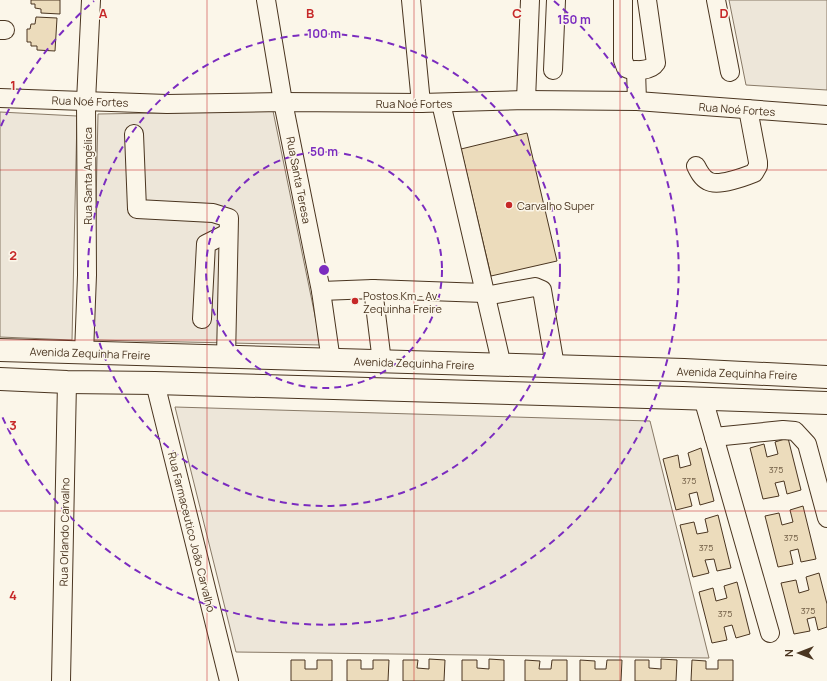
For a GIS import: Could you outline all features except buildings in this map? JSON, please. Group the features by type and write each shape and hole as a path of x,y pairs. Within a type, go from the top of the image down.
{"main road":[{"name":"Avenida Zequinha Freire","path":"0,350 226,358 684,370 827,377"},
{"path":"67,382 81,372 84,352"},
{"path":"645,369 649,384 645,396"},
{"path":"682,398 675,386 676,380 684,370"},
{"path":"0,379 67,382 645,396 827,403"}],"street":[{"name":"Rua Santa Angélica","path":"84,352 87,275 86,101 91,0"},
{"name":"Rua Santa Teresa","path":"266,0 283,102 322,291 331,361"},
{"path":"411,0 421,103"},
{"path":"526,100 530,0"},
{"path":"553,70 556,0"},
{"path":"623,0 623,60 627,70 649,69 656,63 648,0"},
{"path":"716,0 730,72"},
{"path":"636,70 637,101"},
{"name":"Rua Noé Fortes","path":"0,98 167,104 283,102 440,103 526,100 637,101 827,115"},
{"path":"440,103 484,295 502,366"},
{"path":"696,166 701,176 709,182 717,183 754,173 758,166 758,162 748,109"},
{"path":"134,134 137,209 213,213 228,218 226,358"},
{"path":"202,319 206,244 228,233"},
{"path":"322,291 373,290 484,295 535,287 542,290 544,297 555,366"},
{"path":"373,290 382,362"},
{"name":"Rua Orlando Carvalho","path":"61,681 67,382"},
{"name":"Rua Farmaceutico João Carvalho","path":"155,383 229,681"},
{"path":"703,398 770,633"},
{"path":"714,437 783,430 795,431 806,444 827,518"}],"shaded area":[{"path":"729,0 827,0 827,90 746,85"},
{"path":"273,111 321,345 93,340 98,114"},
{"path":"0,112 77,116 72,340 0,337"},
{"path":"175,407 650,421 709,658 236,652"}],"place":[{"name":"Carvalho Super","path":"509,205"},
{"name":"Postos Km - Av. Zequinha Freire","path":"355,301"}]}
